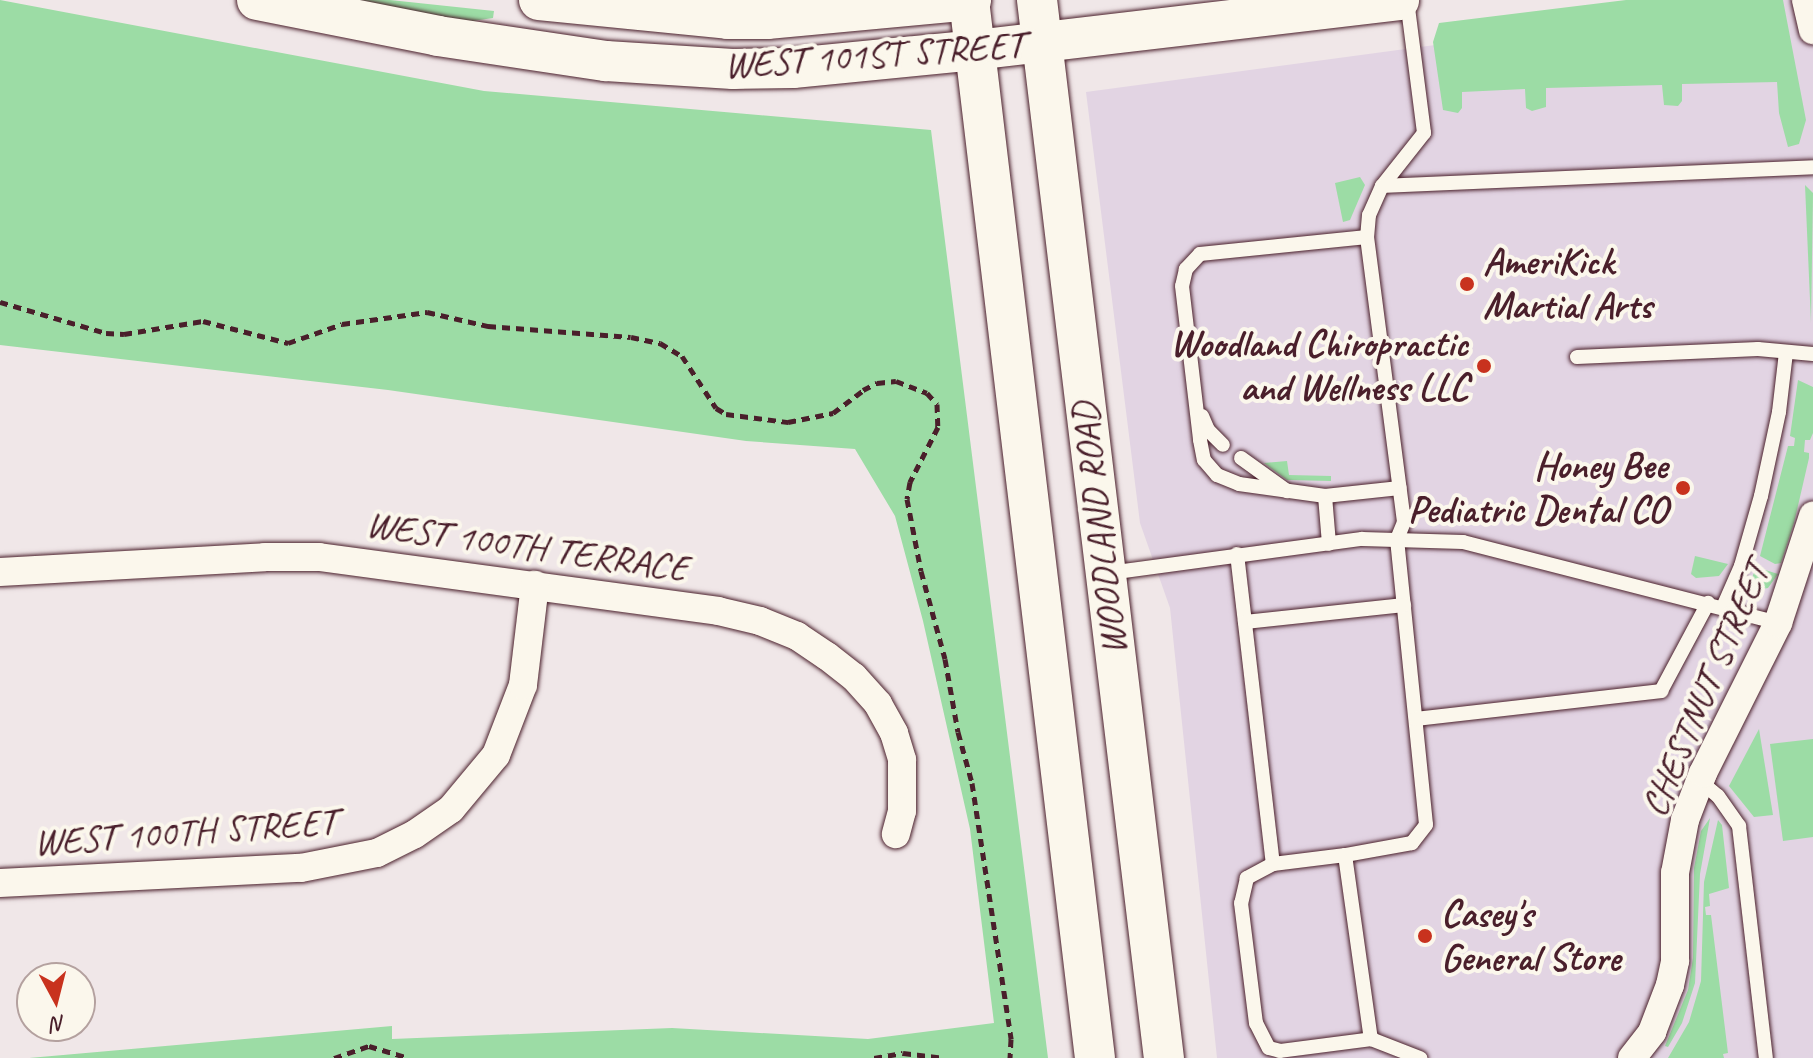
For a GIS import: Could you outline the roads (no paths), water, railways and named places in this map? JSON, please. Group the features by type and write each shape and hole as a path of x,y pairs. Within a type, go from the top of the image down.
{"main road":[{"name":"WEST 101ST STREET","path":"257,0 438,36 606,61 733,69 793,68 975,50 1399,0"},
{"name":"WEST 101ST STREET","path":"539,0 728,19 767,19 970,0"},
{"name":"WOODLAND ROAD","path":"970,0 1095,1058"},
{"name":"WOODLAND ROAD","path":"1037,0 1164,1058"}],"street":[{"path":"1806,0 1813,30"},
{"name":"CHESTNUT STREET","path":"1632,1058 1652,1032 1670,985 1675,961 1675,873 1685,820 1700,781 1778,623 1813,516"},
{"name":"WEST 100TH TERRACE","path":"0,572 265,557 319,557 718,611 760,621 797,636 827,656 854,677 878,704 894,733 904,787 896,834"},
{"name":"WEST 100TH STREET","path":"0,883 301,868 377,853 415,834 451,809 496,755 523,685 535,585"}],"lane":[{"path":"1407,0 1424,133 1382,186 1369,215 1367,237 1404,522 1397,539 1427,807 1426,825 1421,836 1398,847 1273,864 1247,878 1241,903 1256,1023 1269,1048 1280,1051 1372,1039 1420,1058"},
{"path":"1382,186 1813,167"},
{"path":"1367,237 1200,254 1186,269 1182,286 1195,401 1204,460 1217,475 1239,484 1325,496 1400,488"},
{"path":"1577,357 1758,349 1813,354"},
{"path":"1723,607 1741,566 1761,496 1779,412 1786,352"},
{"path":"1195,401 1208,430 1223,445"},
{"path":"1241,458 1291,493"},
{"path":"1325,496 1329,544"},
{"path":"1105,573 1329,544 1397,539 1463,542 1778,623"},
{"path":"1237,554 1273,864"},
{"path":"1416,719 1661,691 1708,603"},
{"path":"1245,622 1404,605"},
{"path":"1700,781 1718,796 1739,826 1766,1058"},
{"path":"1345,855 1372,1039"}],"place":[{"name":"AmeriKick Martial Arts","path":"1467,284"},
{"name":"Woodland Chiropractic and Wellness LLC","path":"1484,366"},
{"name":"Honey Bee Pediatric Dental CO","path":"1683,488"},
{"name":"Casey's General Store","path":"1425,936"}]}
